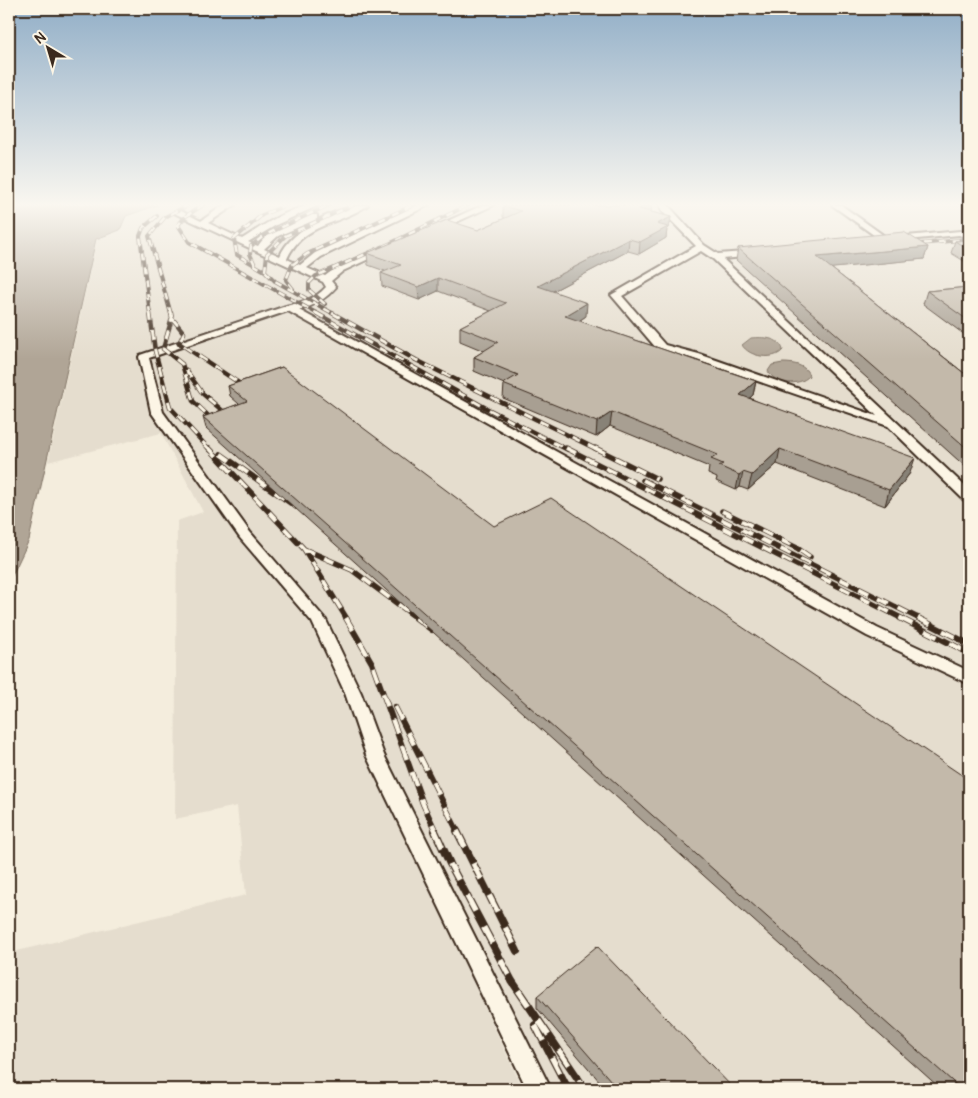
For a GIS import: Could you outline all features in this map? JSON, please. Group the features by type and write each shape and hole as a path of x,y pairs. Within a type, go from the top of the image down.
{"street":[{"path":"273,256 326,280 331,287 319,299 302,307 289,308 151,352 144,357 157,412 245,535 318,620 353,693 375,754 539,1089"},
{"path":"300,269 316,256"},
{"path":"326,280 340,269 370,256"},
{"path":"685,256 616,295 661,347 695,356 719,366 892,425"},
{"path":"716,257 723,256"},
{"path":"716,257 969,497"},
{"path":"289,308 872,632 969,678"}],"shaded area":[{"path":"9,256 92,256 29,540 9,582"},
{"path":"93,256 969,256 969,1089 525,1089 471,978 523,1089 9,1089 9,953 246,895 237,806 175,819 177,521 203,512 161,433 48,462"},
{"path":"751,338 774,340 778,342 783,350 774,356 756,355 745,349 742,345"},
{"path":"783,363 803,367 809,376 793,383 776,379 768,371 772,365"}],"building":[{"path":"376,256 596,256 538,286 587,303 565,316 756,381 740,395 915,458 889,490 780,449 752,475 743,472 739,475 719,466 723,464 711,459 718,455 612,412 597,422 503,384 518,375 474,357 498,342 460,327 506,303 438,278 418,287 381,273 401,265"},
{"path":"747,256 825,256 817,257 969,377 969,450"},
{"path":"969,287 969,321 927,291"},
{"path":"282,367 494,526 551,498 969,780 969,1089 961,1089 203,417 247,401 228,386"},
{"path":"597,946 734,1089 618,1089 537,996"}],"railway":[{"path":"143,256 150,314"},
{"path":"155,256 171,314"},
{"path":"215,256 318,314"},
{"path":"239,256 265,271"},
{"path":"251,256 255,265"},
{"path":"265,271 267,256"},
{"path":"293,289 286,280 292,265 304,256"},
{"path":"325,304 309,290 309,283 316,276 361,256"},
{"path":"265,271 275,281 334,314"},
{"path":"150,313 155,351 170,407 210,450"},
{"path":"171,313 172,318"},
{"path":"316,313 486,408 568,450"},
{"path":"332,313 416,360 598,450"},
{"path":"172,318 184,333 179,343 248,389"},
{"path":"172,318 163,349 182,364 193,401 217,424"},
{"path":"186,370 203,394 231,418"},
{"path":"209,448 304,549"},
{"path":"566,448 903,619"},
{"path":"595,448 657,479"},
{"path":"221,454 296,507"},
{"path":"643,480 920,619"},
{"path":"722,511 797,548 810,557"},
{"path":"304,549 352,570 418,619"},
{"path":"304,549 347,619"},
{"path":"346,618 372,663 423,804 436,832"},
{"path":"416,618 432,630"},
{"path":"900,618 969,653"},
{"path":"918,618 969,644"},
{"path":"395,707 458,832"},
{"path":"435,831 450,864 512,981 585,1089"},
{"path":"457,831 517,951"},
{"path":"535,1025 568,1089"}]}
